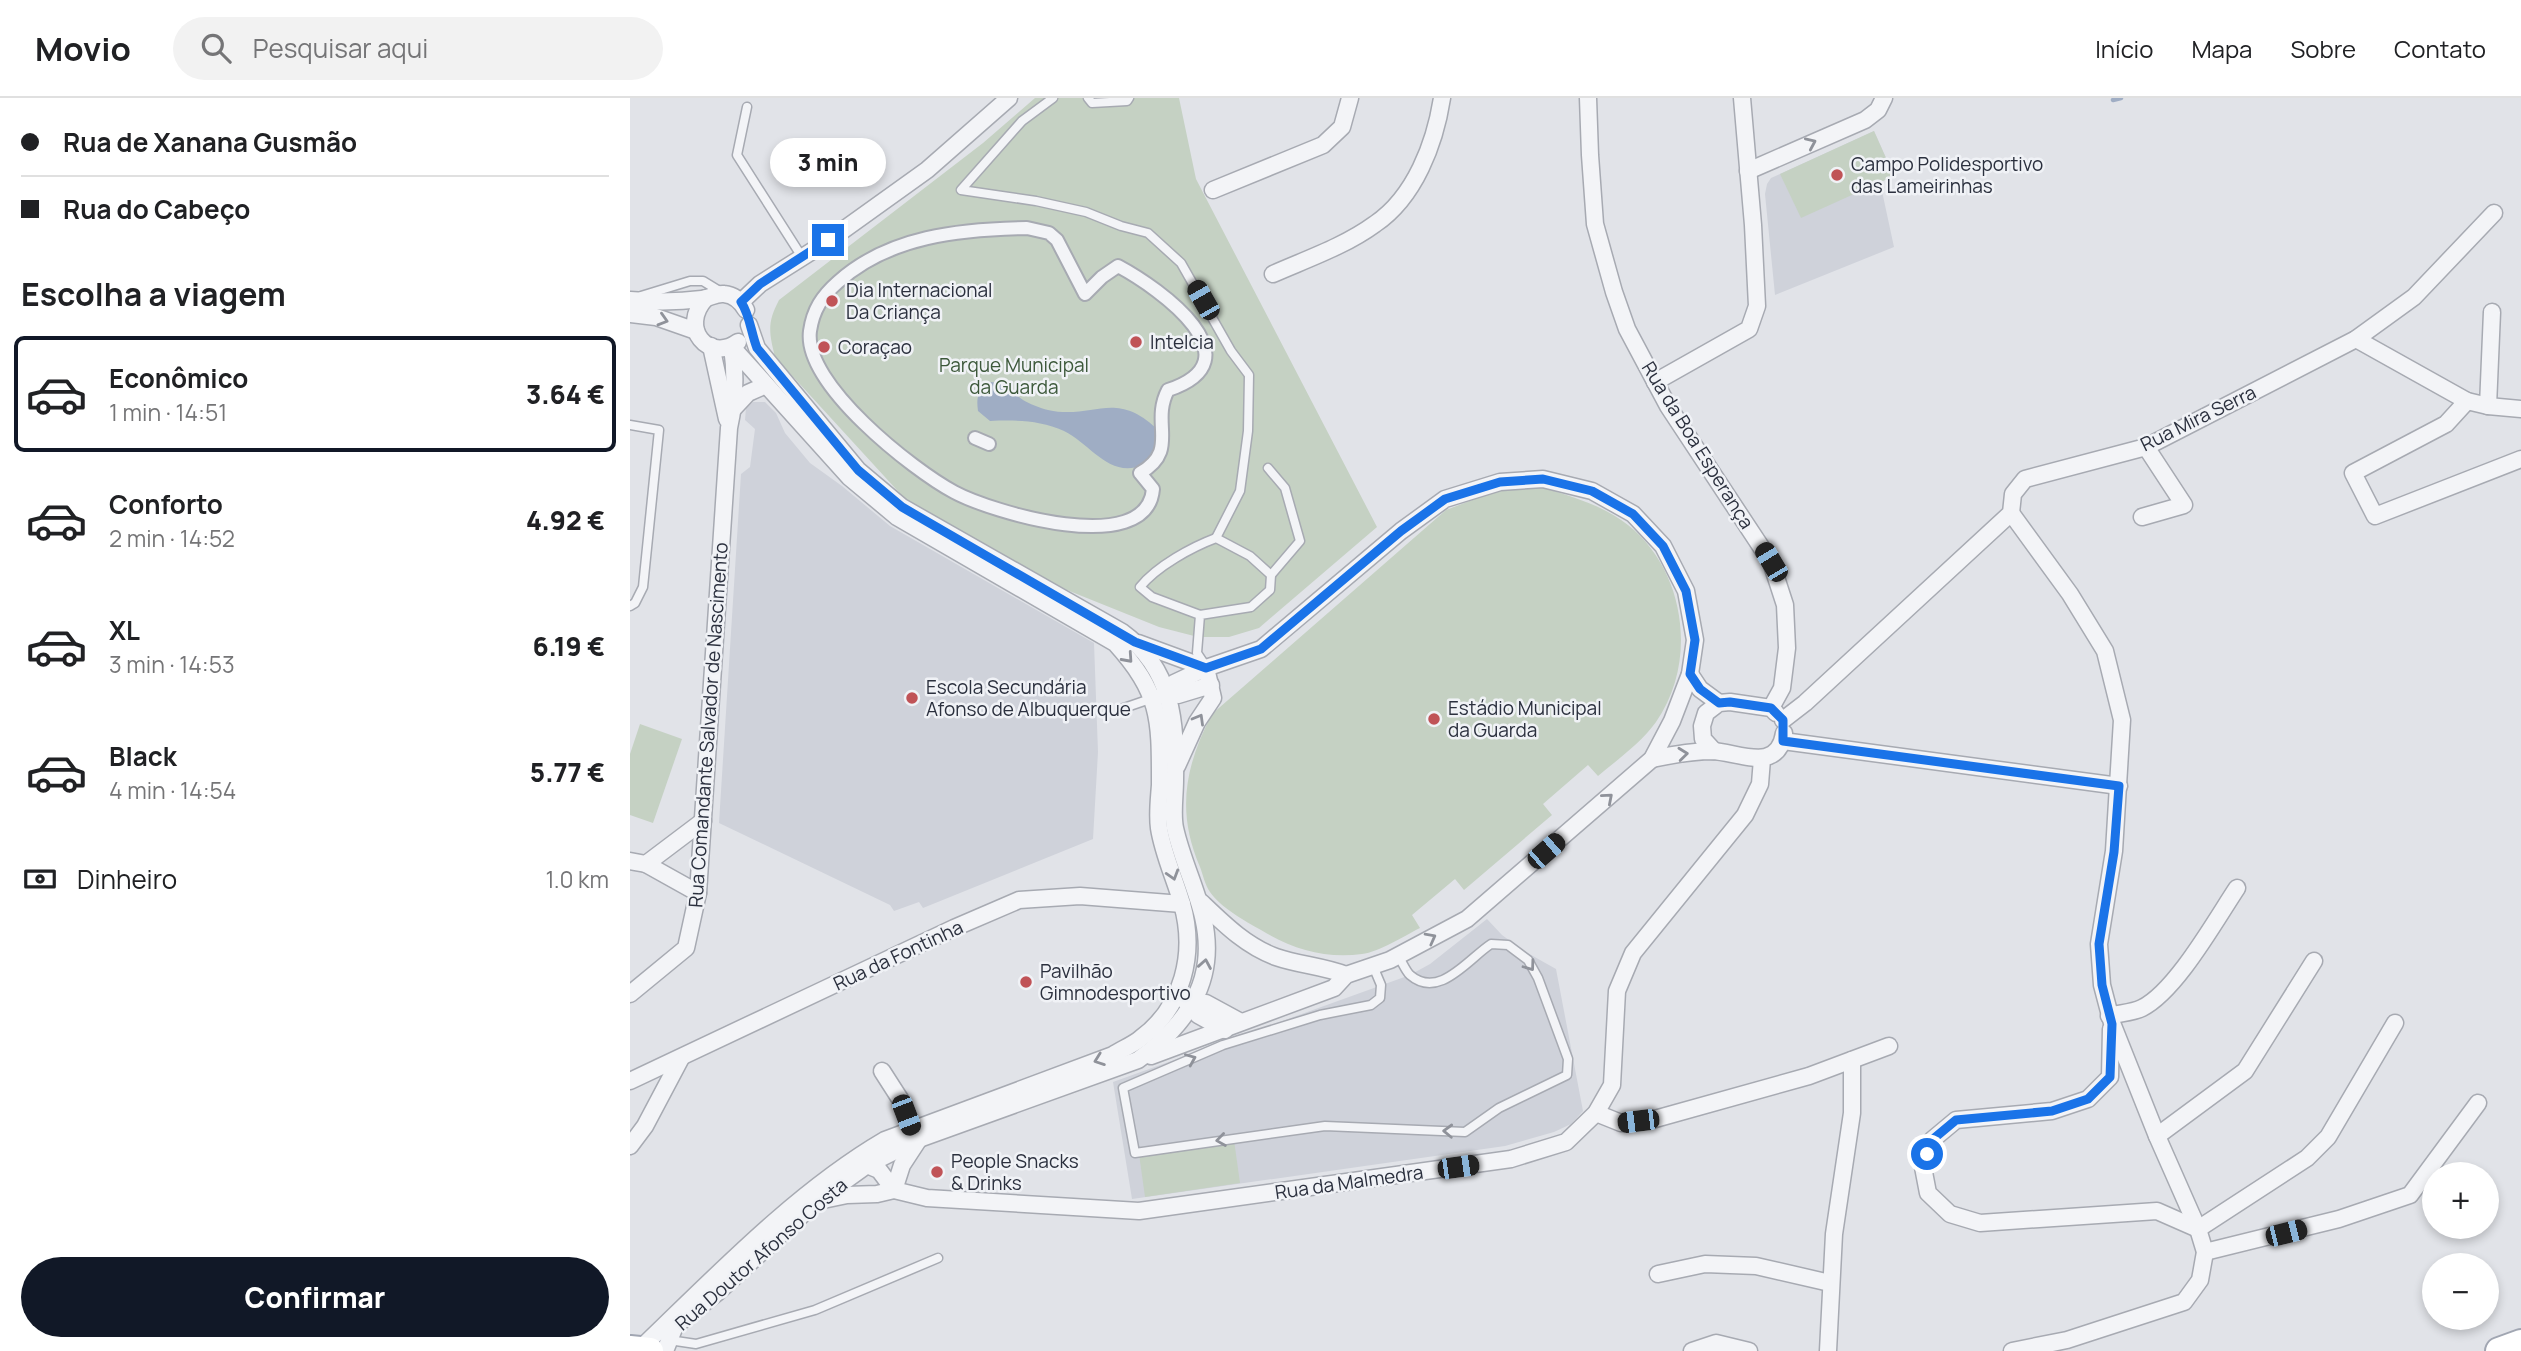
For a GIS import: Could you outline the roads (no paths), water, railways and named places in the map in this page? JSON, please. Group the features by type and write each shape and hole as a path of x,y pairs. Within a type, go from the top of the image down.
{"main road":[{"path":"2499,1351 2521,1343"}],"street":[{"path":"741,302 760,284 927,170 1009,98"},
{"path":"1213,190 1323,145 1342,127 1350,98"},
{"path":"1273,274 1336,246 1377,223 1402,198 1421,167 1437,130 1443,98"},
{"name":"Rua da Boa Esperança","path":"1588,98 1595,224 1627,329 1668,406 1771,562 1785,605 1787,648 1782,688 1771,708"},
{"path":"1655,382 1749,329 1757,306 1742,98"},
{"path":"1748,171 1865,120 1878,110 1884,98"},
{"name":"Rua Mira Serra","path":"1783,720 1805,703 2011,513 2012,494 2025,479 2146,447 2357,339 2414,297 2494,213"},
{"path":"1027,228 1049,233 1057,240 1085,295 1102,277 1118,266 1143,279 1192,323 1203,340 1207,358 1199,373 1186,384 1168,390 1162,401 1160,422 1163,449 1153,466 1140,473 1153,489 1151,502 1141,513 1117,524 1080,525 1036,520 1003,512 956,493 925,475 870,431 835,390 816,362 809,333 821,298 848,274 878,254 936,236 987,229 1027,228"},
{"path":"630,300 662,302 723,294 741,302 747,312 749,325 743,338 732,347 721,349 710,346 701,340 695,331 694,319 698,307 706,298"},
{"path":"2488,406 2492,312"},
{"path":"630,314 656,317 695,331"},
{"name":"Rua Doutor Afonso Costa","path":"749,325 757,348 858,470 893,500 1135,642 1154,664 1161,696 1159,828 1188,931 1188,958 1183,980 1165,1014 1142,1038 1113,1055 915,1135"},
{"path":"2357,339 2467,401 2521,409"},
{"name":"Rua Comandante Salvador de Nascimento","path":"710,346 729,428"},
{"name":"Rua Doutor Afonso Costa","path":"651,1348 718,1292 885,1140 915,1135 1138,1060 1159,1045 1191,1004 1206,964 1207,940 1200,902 1175,826 1174,720 1161,696 1115,643 897,517 849,477 732,347"},
{"name":"Rua Comandante Salvador de Nascimento","path":"630,994 686,948 698,893 729,428 733,409 735,368 732,347"},
{"path":"733,409 748,393 766,384"},
{"path":"2467,401 2446,424 2353,473 2375,516 2521,458"},
{"path":"975,438 989,444"},
{"path":"2142,517 2184,505 2146,447"},
{"path":"1138,1060 1334,988 1346,975 1398,956 1467,919 1652,759 1672,720 1690,674 1695,640 1686,591 1663,546 1633,514 1592,491 1543,479 1500,482 1445,499 1401,531 1261,649 1206,668 1174,683 1161,696"},
{"path":"2011,513 2070,594 2105,651 2122,720 2114,852 2099,944 2102,985 2110,1020 2198,1229 2205,1252 2200,1280 2184,1302 2067,1340 2012,1351"},
{"path":"1135,642 1206,668"},
{"path":"1175,770 1197,722 1213,698 1206,668"},
{"path":"1690,674 1700,689 1719,703"},
{"path":"1161,696 1178,695 1211,685"},
{"path":"1652,759 1714,751 1762,759 1775,752 1783,741 1783,720 1771,708 1719,703 1706,713 1702,726 1703,739 1714,751"},
{"path":"1783,741 2119,786"},
{"name":"Rua da Malmedra","path":"864,1160 879,1170 894,1189 927,1198 1139,1211 1511,1159 1566,1142 1596,1113 1612,1085 1617,991 1633,953 1745,815 1760,784 1762,759"},
{"path":"638,862 703,821"},
{"path":"638,862 698,893"},
{"path":"2110,1020 2141,1009 2164,992 2237,888"},
{"name":"Rua da Fontinha","path":"630,1081 1019,900 1080,896 1182,904"},
{"path":"1200,902 1251,946 1277,958 1327,968 1346,975"},
{"path":"2157,1136 2245,1071 2314,961"},
{"path":"1175,996 1191,1004 1206,1003 1241,1022"},
{"path":"1191,1004 1198,1015 1224,1030"},
{"path":"2110,1020 2110,1077 2088,1099 2052,1111 1956,1120 1932,1140 1923,1167 1928,1193 1950,1214 1980,1223 2157,1211 2198,1229"},
{"path":"2198,1229 2307,1158 2328,1137 2395,1023"},
{"path":"1596,1113 1621,1124 1655,1119 1809,1076 1889,1046"},
{"path":"630,1146 645,1126 681,1058"},
{"path":"1828,1351 1834,1234 1852,1113 1852,1060"},
{"path":"817,1201 847,1195 877,1194 894,1189 915,1135 900,1099 883,1071"},
{"path":"2205,1252 2339,1219 2410,1195 2478,1103"},
{"path":"864,1160 867,1176 877,1194"},
{"name":"Rua Doutor Afonso Costa","path":"651,1348 709,1282 808,1194 864,1160"},
{"path":"1658,1274 1705,1264 1756,1266 1830,1283"},
{"path":"1692,1351 1716,1343 1749,1351"}],"lane":[{"path":"1053,98 1022,121 961,190 1036,201 1086,212 1148,233 1181,263 1231,351 1249,375 1248,431 1240,491 1216,538 1196,545 1149,575 1140,587 1152,597 1200,615 1251,607 1270,590 1271,575 1300,541 1284,488 1268,468"},
{"path":"1088,98 1092,103 1110,103 1127,101 1129,98"},
{"path":"747,107 737,155 802,257"},
{"path":"630,300 690,281 703,281 723,294"},
{"path":"630,425 659,430 643,587 635,603 630,606"},
{"path":"1216,538 1250,556 1271,575"},
{"path":"1200,615 1197,653 1206,668"},
{"path":"1121,709 1161,696"},
{"path":"1373,966 1381,985 1380,998 1371,1005 1320,1015 1223,1045 1123,1088 1135,1153 1325,1126 1465,1132 1499,1108 1567,1075 1569,1059 1538,978 1528,960 1508,945 1491,944 1449,979 1429,983 1410,975 1398,956"},
{"path":"651,1348 696,1344 815,1310 938,1258"}],"water":[{"path":"990,382 1004,386 1023,400 1048,410 1128,410 1156,428 1154,454 1143,465 1120,467 1110,464 1074,437 1055,427 1027,422 990,421 978,411 977,402 980,391"}],"waterway":[{"path":"2113,100 2121,98"}],"place":[{"name":"Campo Polidesportivo das Lameirinhas","path":"1837,175"},
{"name":"Dia Internacional Da Criança","path":"832,301"},
{"name":"Intelcia","path":"1136,342"},
{"name":"Coraçao","path":"824,347"},
{"name":"Escola Secundária Afonso de Albuquerque","path":"912,698"},
{"name":"Estádio Municipal da Guarda","path":"1434,719"},
{"name":"Pavilhão Gimnodesportivo","path":"1026,982"},
{"name":"People Snacks & Drinks","path":"937,1172"}],"park label":[{"name":"Parque Municipal da Guarda","path":"1014,376"}]}
